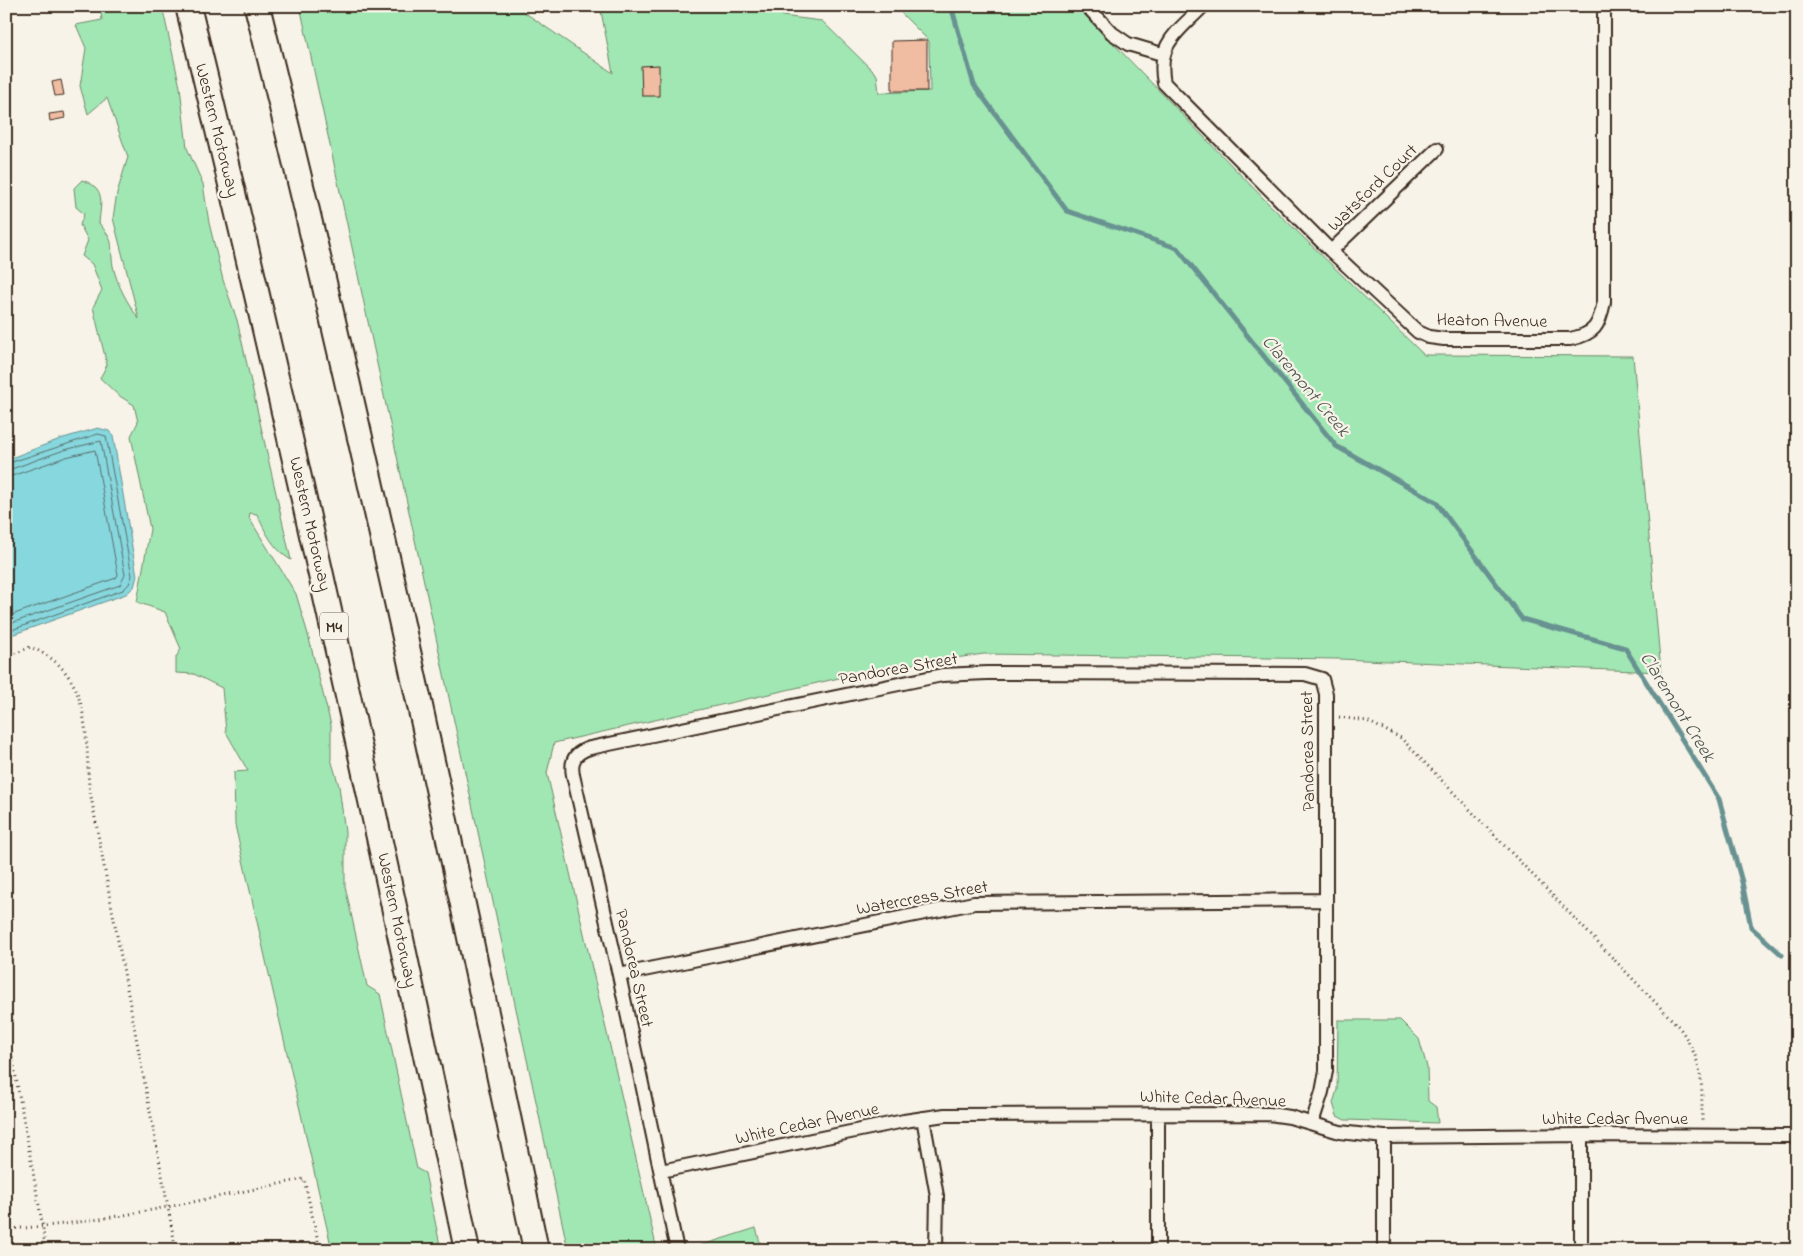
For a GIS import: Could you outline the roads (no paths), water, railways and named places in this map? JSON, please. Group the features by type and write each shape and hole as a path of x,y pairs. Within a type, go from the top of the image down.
{"highway":[{"name":"Western Motorway","path":"188,6 315,543 362,752 467,1250"},
{"path":"257,6 411,662 536,1250"}],"street":[{"path":"1087,6 1112,33 1128,44 1162,54 1167,42 1203,6"},
{"name":"Heaton Avenue","path":"1162,54 1161,69 1164,83 1172,93 1331,251 1418,332 1429,337 1570,339 1584,336 1595,328 1601,317 1604,302 1604,6"},
{"name":"Watsford Court","path":"1331,251 1437,148"},
{"name":"Pandorea Street","path":"678,1250 619,975 573,774 572,762 583,750 927,678 958,674 1310,674 1322,680 1324,684 1326,717 1326,1071 1323,1089 1312,1123"},
{"name":"Watercress Street","path":"619,975 974,903 1326,900"},
{"name":"White Cedar Avenue","path":"661,1171 923,1118 963,1114 1269,1114 1351,1134 1384,1137 1581,1135 1797,1136"},
{"path":"1158,1114 1158,1250"},
{"path":"923,1118 936,1196 936,1250"},
{"path":"1581,1135 1581,1250"},
{"path":"1384,1137 1384,1250"}],"water":[{"path":"98,428 109,431 113,436 137,576 134,587 126,594 6,637 6,460 60,439"}],"waterway":[{"name":"Claremont Creek","path":"951,6 974,85 1067,211 1177,248 1336,446 1436,502 1522,619 1625,648 1719,799 1742,882 1751,927 1782,955"}]}
